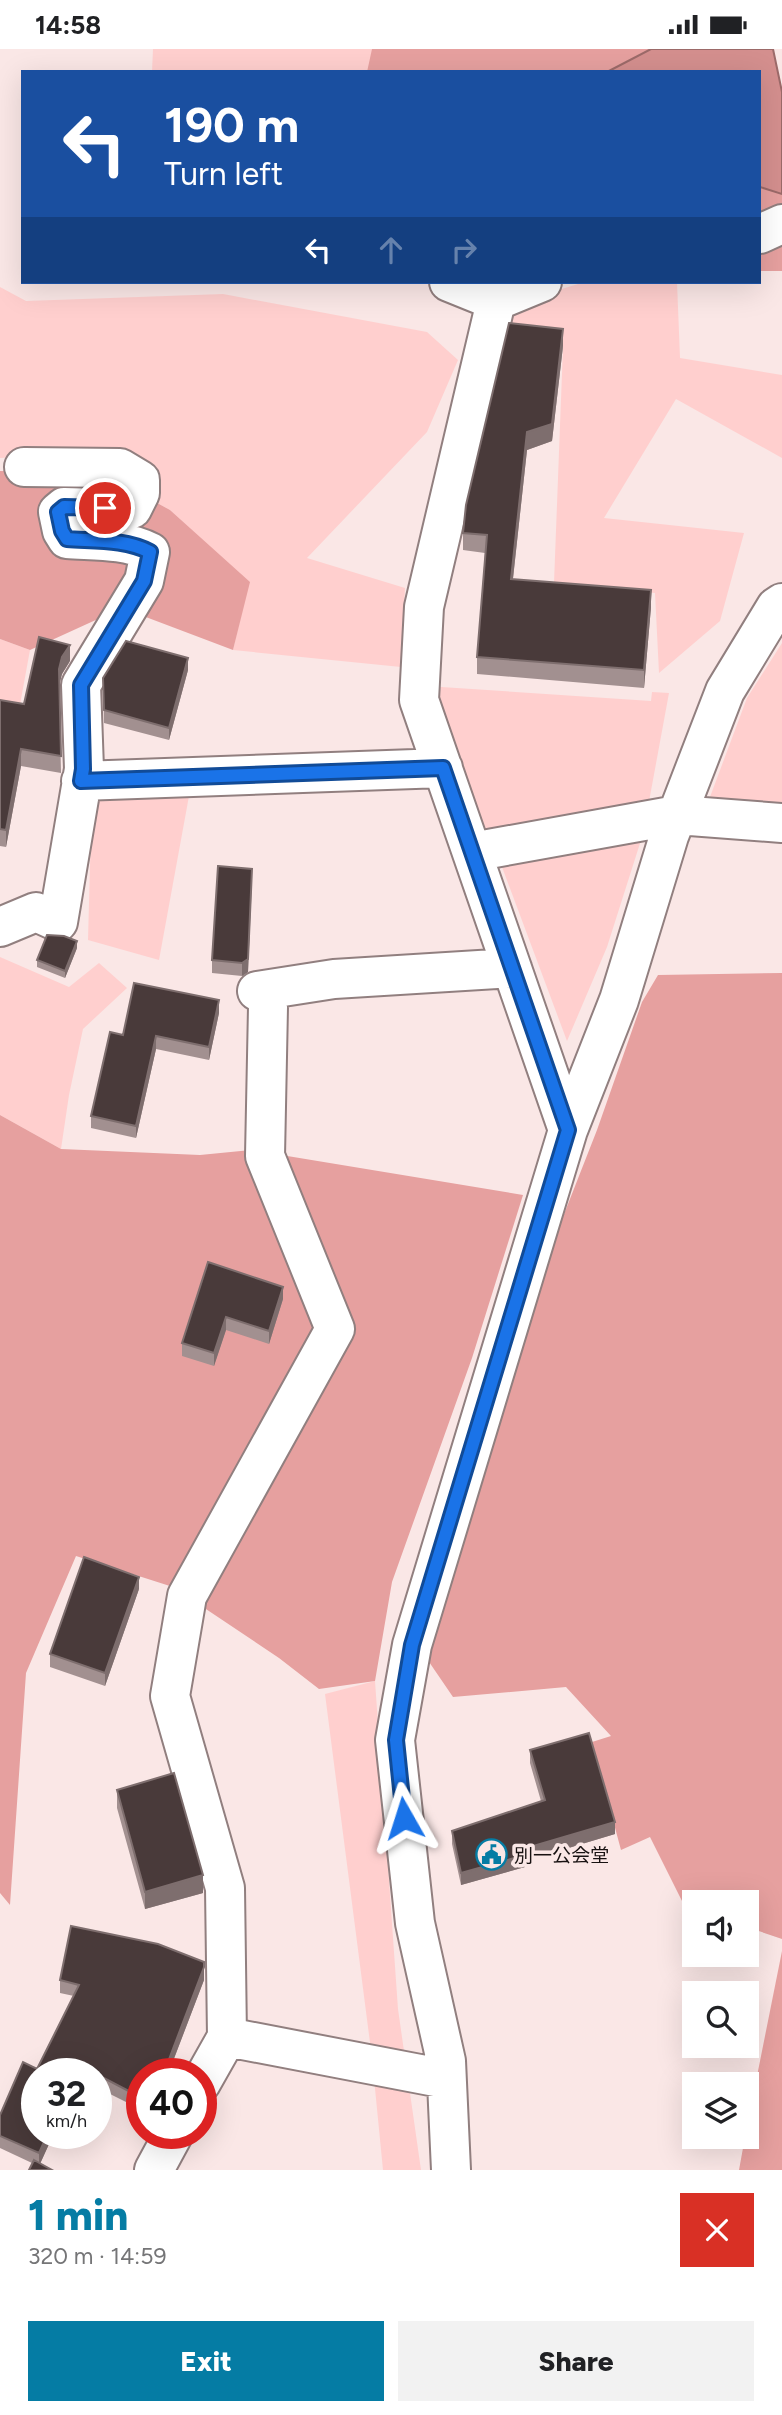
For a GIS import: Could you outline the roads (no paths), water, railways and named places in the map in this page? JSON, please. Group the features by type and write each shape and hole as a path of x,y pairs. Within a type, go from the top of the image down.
{"street":[{"path":"761,234 782,224"},
{"path":"522,284 474,289 424,607 419,700 568,1130"},
{"path":"0,926 36,912 58,922 83,769 81,685 144,581 150,552 128,544 67,539 62,531 58,512 64,507 132,509 140,493 140,480 120,468 24,467"},
{"path":"452,2170 446,2061 415,1923 396,1740 412,1645 568,1130 619,1000 677,815 725,691 776,607 782,603"},
{"path":"81,781 443,768"},
{"path":"472,852 677,815 782,823"},
{"path":"215,2058 227,2036 225,1888 170,1696 187,1596 335,1329 265,1156 263,999 334,979 512,968"},
{"path":"227,2036 446,2079"},
{"path":"155,2170 166,2149"}],"place":[{"name":"別一公会堂","path":"491,1855"}]}
